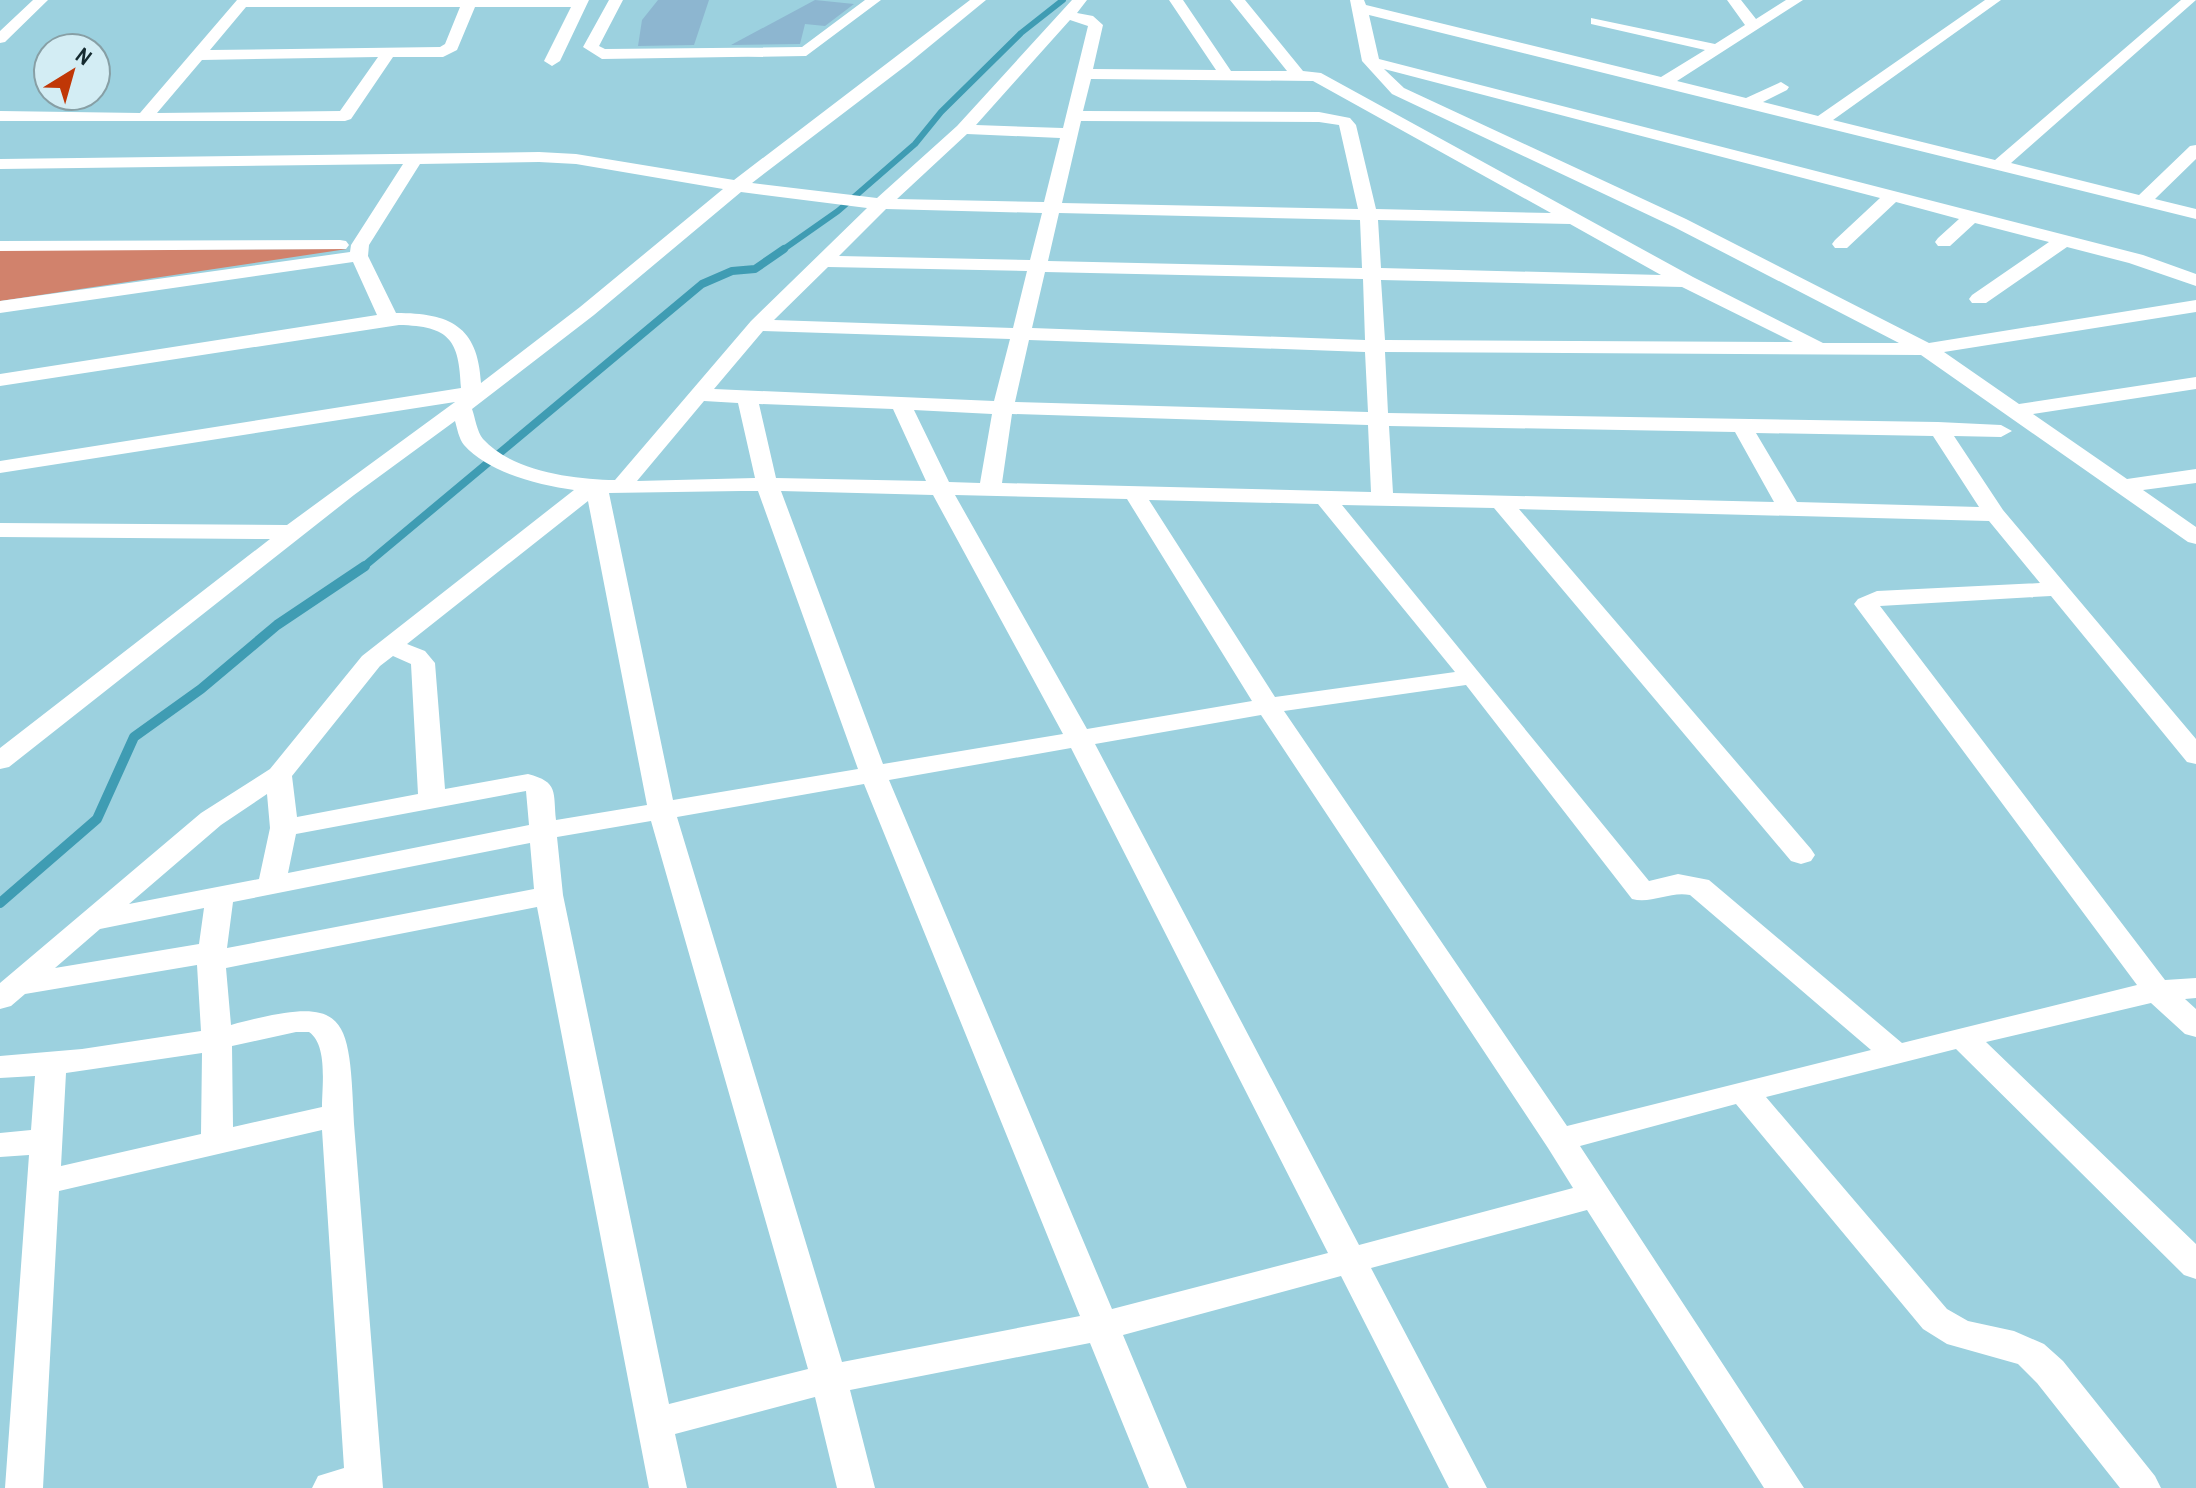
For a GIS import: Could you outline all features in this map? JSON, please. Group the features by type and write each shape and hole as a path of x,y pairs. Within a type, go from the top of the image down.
{"street":[{"path":"0,39 41,0"},
{"path":"616,0 591,47 602,54 806,51 874,0"},
{"path":"0,761 294,532 599,301 737,186 979,0"},
{"path":"8,992 211,819 279,775 361,671 387,647 609,485 701,395 758,325 881,204 963,129 1080,0"},
{"path":"1176,0 1228,77"},
{"path":"1237,0 1297,74"},
{"path":"1734,0 1754,27"},
{"path":"1663,83 1796,0"},
{"path":"1821,121 1994,0"},
{"path":"144,118 243,1 469,4 582,1 552,61"},
{"path":"1998,166 2192,1"},
{"path":"198,55 388,54 449,50 469,4"},
{"path":"2196,214 1663,83 1358,4 1370,61 1384,81 1416,101 1639,202 1926,349 2196,537"},
{"path":"990,489 1003,408 1095,23 1066,15"},
{"path":"1596,21 1718,49"},
{"path":"0,116 345,116 388,54"},
{"path":"1370,61 2136,259 2196,280"},
{"path":"1084,74 1316,76 1686,281 1824,350"},
{"path":"1749,103 1781,87"},
{"path":"963,129 1319,117 1344,121 1348,125 1369,217 1382,498"},
{"path":"2143,201 2193,158"},
{"path":"0,164 576,159 737,186 881,204 1369,217 1575,219"},
{"path":"359,251 413,161"},
{"path":"1841,244 1892,197"},
{"path":"1944,242 1971,217"},
{"path":"1979,299 2064,240"},
{"path":"0,246 359,251"},
{"path":"0,307 359,251"},
{"path":"359,251 389,319"},
{"path":"824,261 1686,281"},
{"path":"758,325 1373,346 1926,349 2196,306"},
{"path":"0,380 389,319 414,318 440,325 457,335 466,348 473,397 472,441 520,471 550,479 609,485 767,484 1995,514"},
{"path":"2014,411 2196,383"},
{"path":"701,395 1377,419 2001,431"},
{"path":"747,396 767,484 874,775 1168,1488"},
{"path":"0,467 473,397"},
{"path":"900,403 941,489 1079,739 1468,1488"},
{"path":"1743,428 1790,510"},
{"path":"1938,428 1995,514 2054,589 2196,756"},
{"path":"2125,486 2196,476"},
{"path":"609,485 662,812 829,1379 856,1488"},
{"path":"1133,492 1268,706 1559,1140 1592,1196 1785,1488"},
{"path":"1323,496 1472,677 1642,892 1678,883 1699,887 1897,1055"},
{"path":"1499,500 1801,855"},
{"path":"0,530 294,532"},
{"path":"2054,589 1877,598 1866,604 2157,991 2196,1026"},
{"path":"387,647 419,656 423,663 432,800"},
{"path":"89,922 545,831 1268,706 1472,677"},
{"path":"271,886 284,828 279,775"},
{"path":"284,828 528,782 539,786 549,895 668,1488"},
{"path":"8,992 549,895"},
{"path":"217,1143 217,1039 211,956 220,896"},
{"path":"1559,1140 1962,1037 2157,991 2196,988"},
{"path":"0,1067 51,1065 217,1039 295,1022 315,1021 328,1028 335,1041 353,1485"},
{"path":"1962,1037 2196,1265"},
{"path":"24,1488 51,1065"},
{"path":"1743,1091 1935,1319 1959,1334 2014,1346 2031,1354 2050,1372 2142,1488"},
{"path":"45,1182 337,1115"},
{"path":"0,1145 47,1141"},
{"path":"656,1423 829,1379 1103,1326 1592,1196"}],"shaded area":[{"path":"347,249 0,301 0,250"}],"building":[{"path":"658,0 709,0 694,45 638,46 642,20"},
{"path":"815,0 854,4 825,26 805,24 800,44 731,45"}],"waterway":[{"path":"781,251 838,211 915,144 941,112 1021,33 1063,0"},
{"path":"362,568 702,284 732,271 755,269 784,249"},
{"path":"0,903 97,819 134,737 201,689 277,625 365,566"}]}
